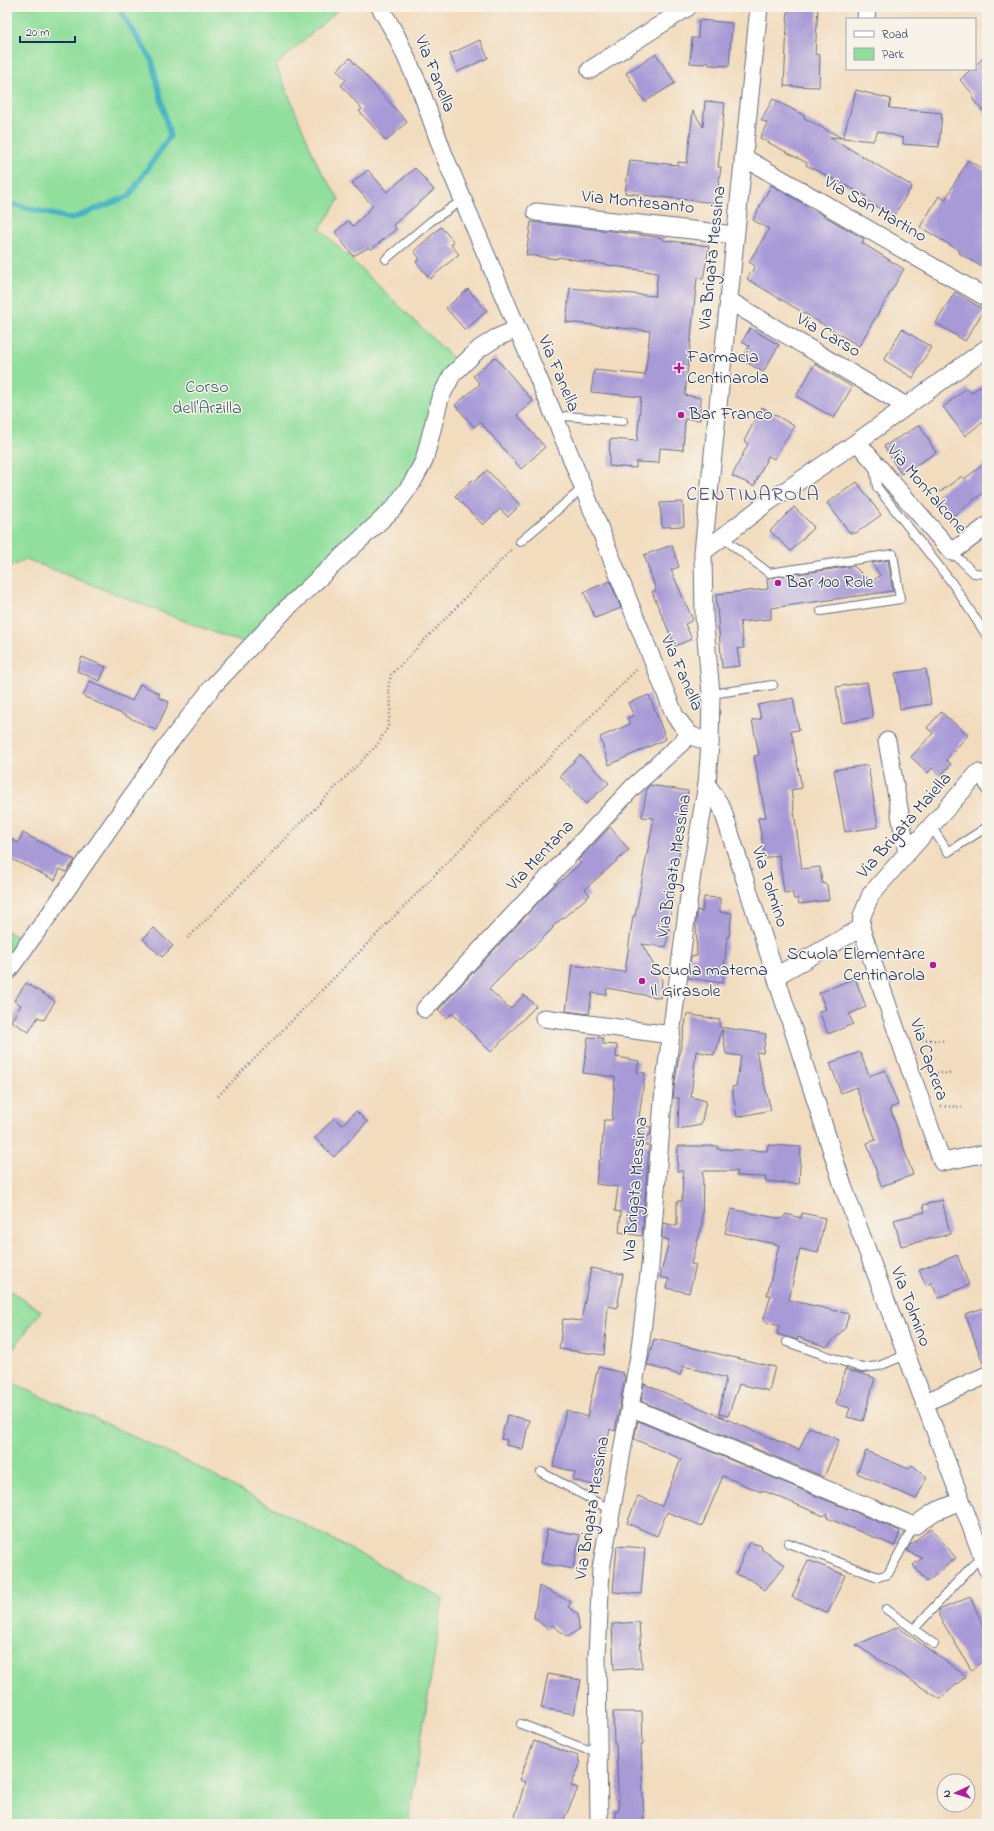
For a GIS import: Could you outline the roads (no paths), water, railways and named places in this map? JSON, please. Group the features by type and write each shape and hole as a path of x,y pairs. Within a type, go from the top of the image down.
{"street":[{"name":"Via Fanella","path":"380,7 397,37 411,68 463,200 556,420 675,716 690,735 710,743"},
{"path":"590,70 688,7"},
{"name":"Via Brigata Messina","path":"599,1824 598,1656 601,1569 638,1356 650,1266 664,1088 693,866 707,784 711,694 704,616 703,552 759,7"},
{"path":"866,18 867,7"},
{"name":"Via San Martino","path":"743,157 987,298"},
{"name":"Via Montesanto","path":"536,212 735,235"},
{"name":"Via Carso","path":"728,300 906,406"},
{"path":"7,972 49,915 163,751 214,685 287,608 394,508 412,483 424,461 440,398 452,375 479,348 496,338 517,329"},
{"name":"Via Monfalcone","path":"703,552 764,505 856,442 987,348"},
{"name":"Via Monfalcone","path":"856,442 952,552 987,526"},
{"name":"Via Mentana","path":"425,1009 633,787 690,735"},
{"path":"887,741 908,853"},
{"name":"Via Brigata Maiella","path":"861,928 862,916 871,894 978,773"},
{"name":"Via Tolmino","path":"707,784 722,808 844,1188 906,1355 926,1402 984,1562"},
{"path":"776,976 861,928"},
{"name":"Via Caprera","path":"861,928 942,1162 987,1153"},
{"path":"544,1018 671,1036"},
{"path":"926,1402 987,1375"},
{"path":"630,1407 914,1526 934,1512 961,1501"}],"lane":[{"path":"386,259 431,221 463,200"},
{"path":"556,420 566,416 623,421"},
{"path":"874,462 877,487 952,583 987,636"},
{"path":"520,542 546,517 583,488"},
{"path":"722,537 769,573 893,554 900,599 821,611"},
{"path":"952,552 974,573 987,574"},
{"path":"711,694 772,685"},
{"path":"978,773 987,792"},
{"path":"932,826 948,852 987,827"},
{"path":"787,1342 862,1368 879,1366 906,1355"},
{"path":"541,1472 611,1510"},
{"path":"788,1543 878,1577 888,1574 914,1526"},
{"path":"914,1630 984,1562"},
{"path":"886,1609 934,1644"},
{"path":"521,1724 585,1749 598,1750"}],"waterway":[{"path":"7,203 71,219 129,196 170,136 152,61 118,7"}],"place":[{"name":"Farmacia Centinarola","path":"679,368"},
{"name":"Bar Franco","path":"681,415"},
{"name":"Bar 100 Role","path":"778,583"},
{"name":"Scuola Elementare Centinarola","path":"933,965"},
{"name":"Scuola materna Il Girasole","path":"642,981"}],"district":[{"name":"CENTINAROLA","path":"753,495"}],"park label":[{"name":"Corso dell'Arzilla","path":"207,398"}]}
